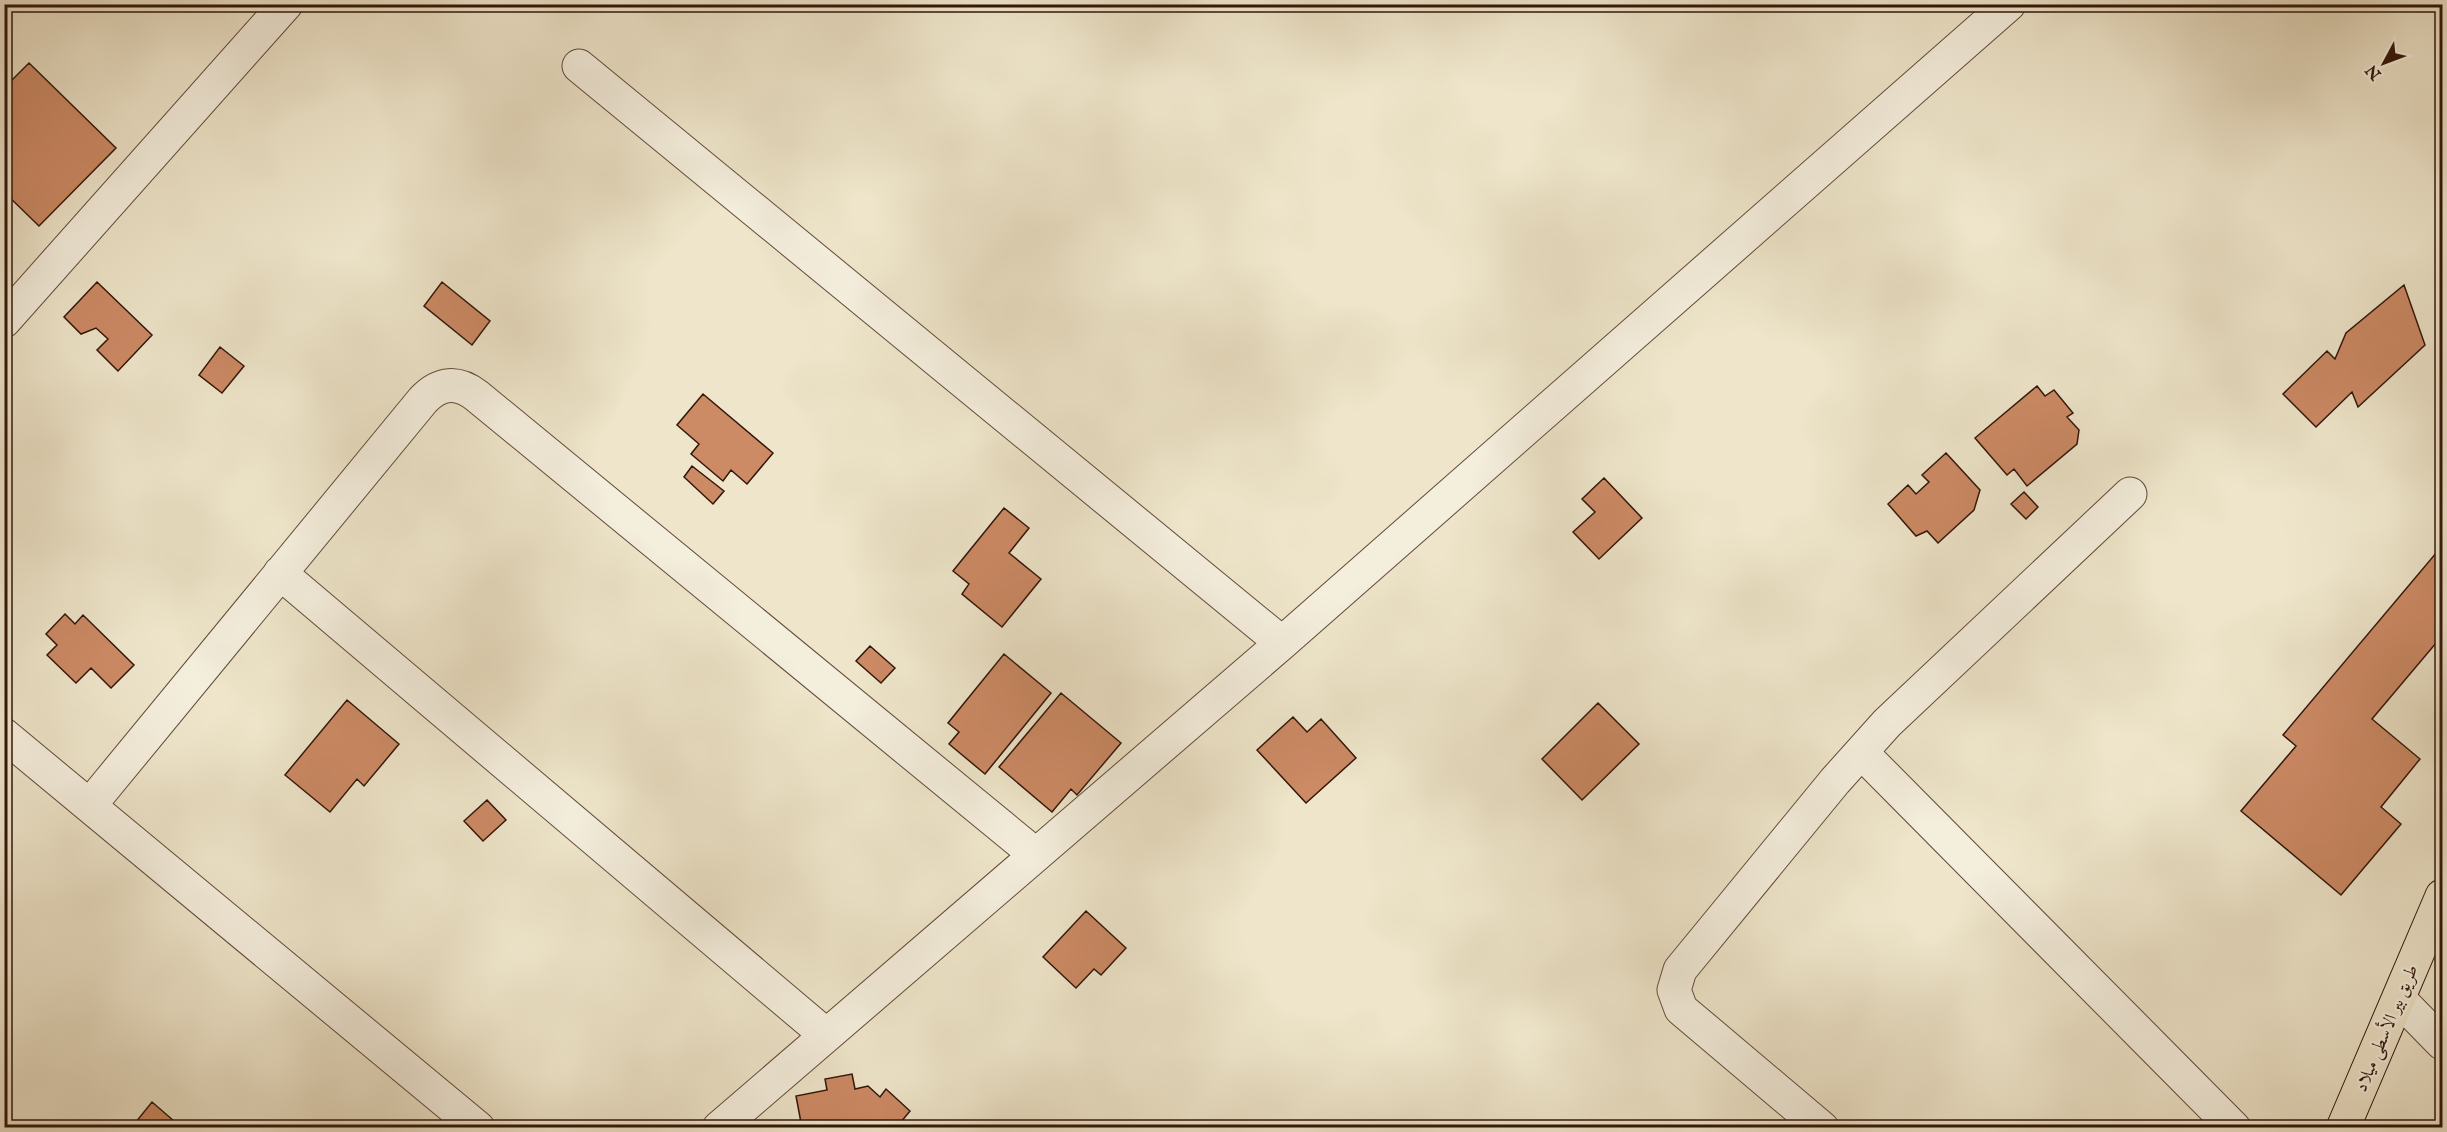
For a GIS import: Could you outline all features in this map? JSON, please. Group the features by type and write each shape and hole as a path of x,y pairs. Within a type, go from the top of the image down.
{"main road":[{"name":"طريق بير الأسطى ميلاد","path":"2343,1128 2442,896"}],"street":[{"path":"4,321 286,4"},
{"path":"719,1128 1282,643 2009,4"},
{"path":"579,66 1282,643"},
{"path":"90,805 432,391 443,385 455,384 467,388 1036,855"},
{"path":"1822,1128 1681,1009 1674,990 1680,970 1860,752 2130,494"},
{"path":"280,573 826,1035"},
{"path":"4,735 478,1128"},
{"path":"1860,752 2234,1128"},
{"path":"2399,999 2442,1043"}],"building":[{"path":"29,63 116,148 39,226 4,192 4,88"},
{"path":"97,282 152,335 118,371 97,350 108,339 96,328 81,334 64,317"},
{"path":"442,282 490,321 472,345 424,306"},
{"path":"2404,285 2425,345 2358,407 2352,392 2316,427 2283,394 2327,351 2335,359 2346,333"},
{"path":"220,347 244,366 222,393 199,375"},
{"path":"2037,386 2045,396 2054,390 2073,413 2067,417 2079,430 2077,444 2027,486 2014,469 2007,475 1975,438"},
{"path":"703,394 773,453 747,484 731,470 723,481 691,454 699,444 677,425"},
{"path":"1946,453 1980,490 1974,510 1938,543 1927,531 1916,536 1888,504 1908,485 1916,494 1929,482 1922,475"},
{"path":"692,466 724,491 713,504 684,477"},
{"path":"1604,478 1642,518 1599,559 1573,532 1595,512 1582,499"},
{"path":"2024,492 2038,507 2026,519 2011,504"},
{"path":"1004,508 1029,528 1009,553 1041,579 1002,627 962,594 969,584 953,571"},
{"path":"2442,546 2442,636 2372,719 2420,759 2381,807 2401,824 2341,895 2241,811 2296,746 2283,735"},
{"path":"65,614 75,624 83,615 134,665 111,688 91,668 76,683 47,655 57,645 46,634"},
{"path":"870,646 895,668 881,683 856,661"},
{"path":"1004,654 1051,693 985,774 949,744 959,732 948,723"},
{"path":"1061,693 1121,743 1077,795 1071,789 1052,812 999,767"},
{"path":"347,700 399,744 364,786 357,779 330,812 285,775"},
{"path":"1598,703 1639,744 1582,800 1542,759"},
{"path":"1293,717 1307,732 1321,719 1356,758 1306,803 1257,750"},
{"path":"487,800 506,820 483,841 464,821"},
{"path":"1086,911 1126,948 1101,975 1094,969 1076,988 1043,957"},
{"path":"852,1074 855,1089 868,1086 880,1097 886,1089 910,1111 896,1128 802,1128 796,1096 827,1090 825,1079"},
{"path":"152,1102 182,1128 131,1128"}]}
